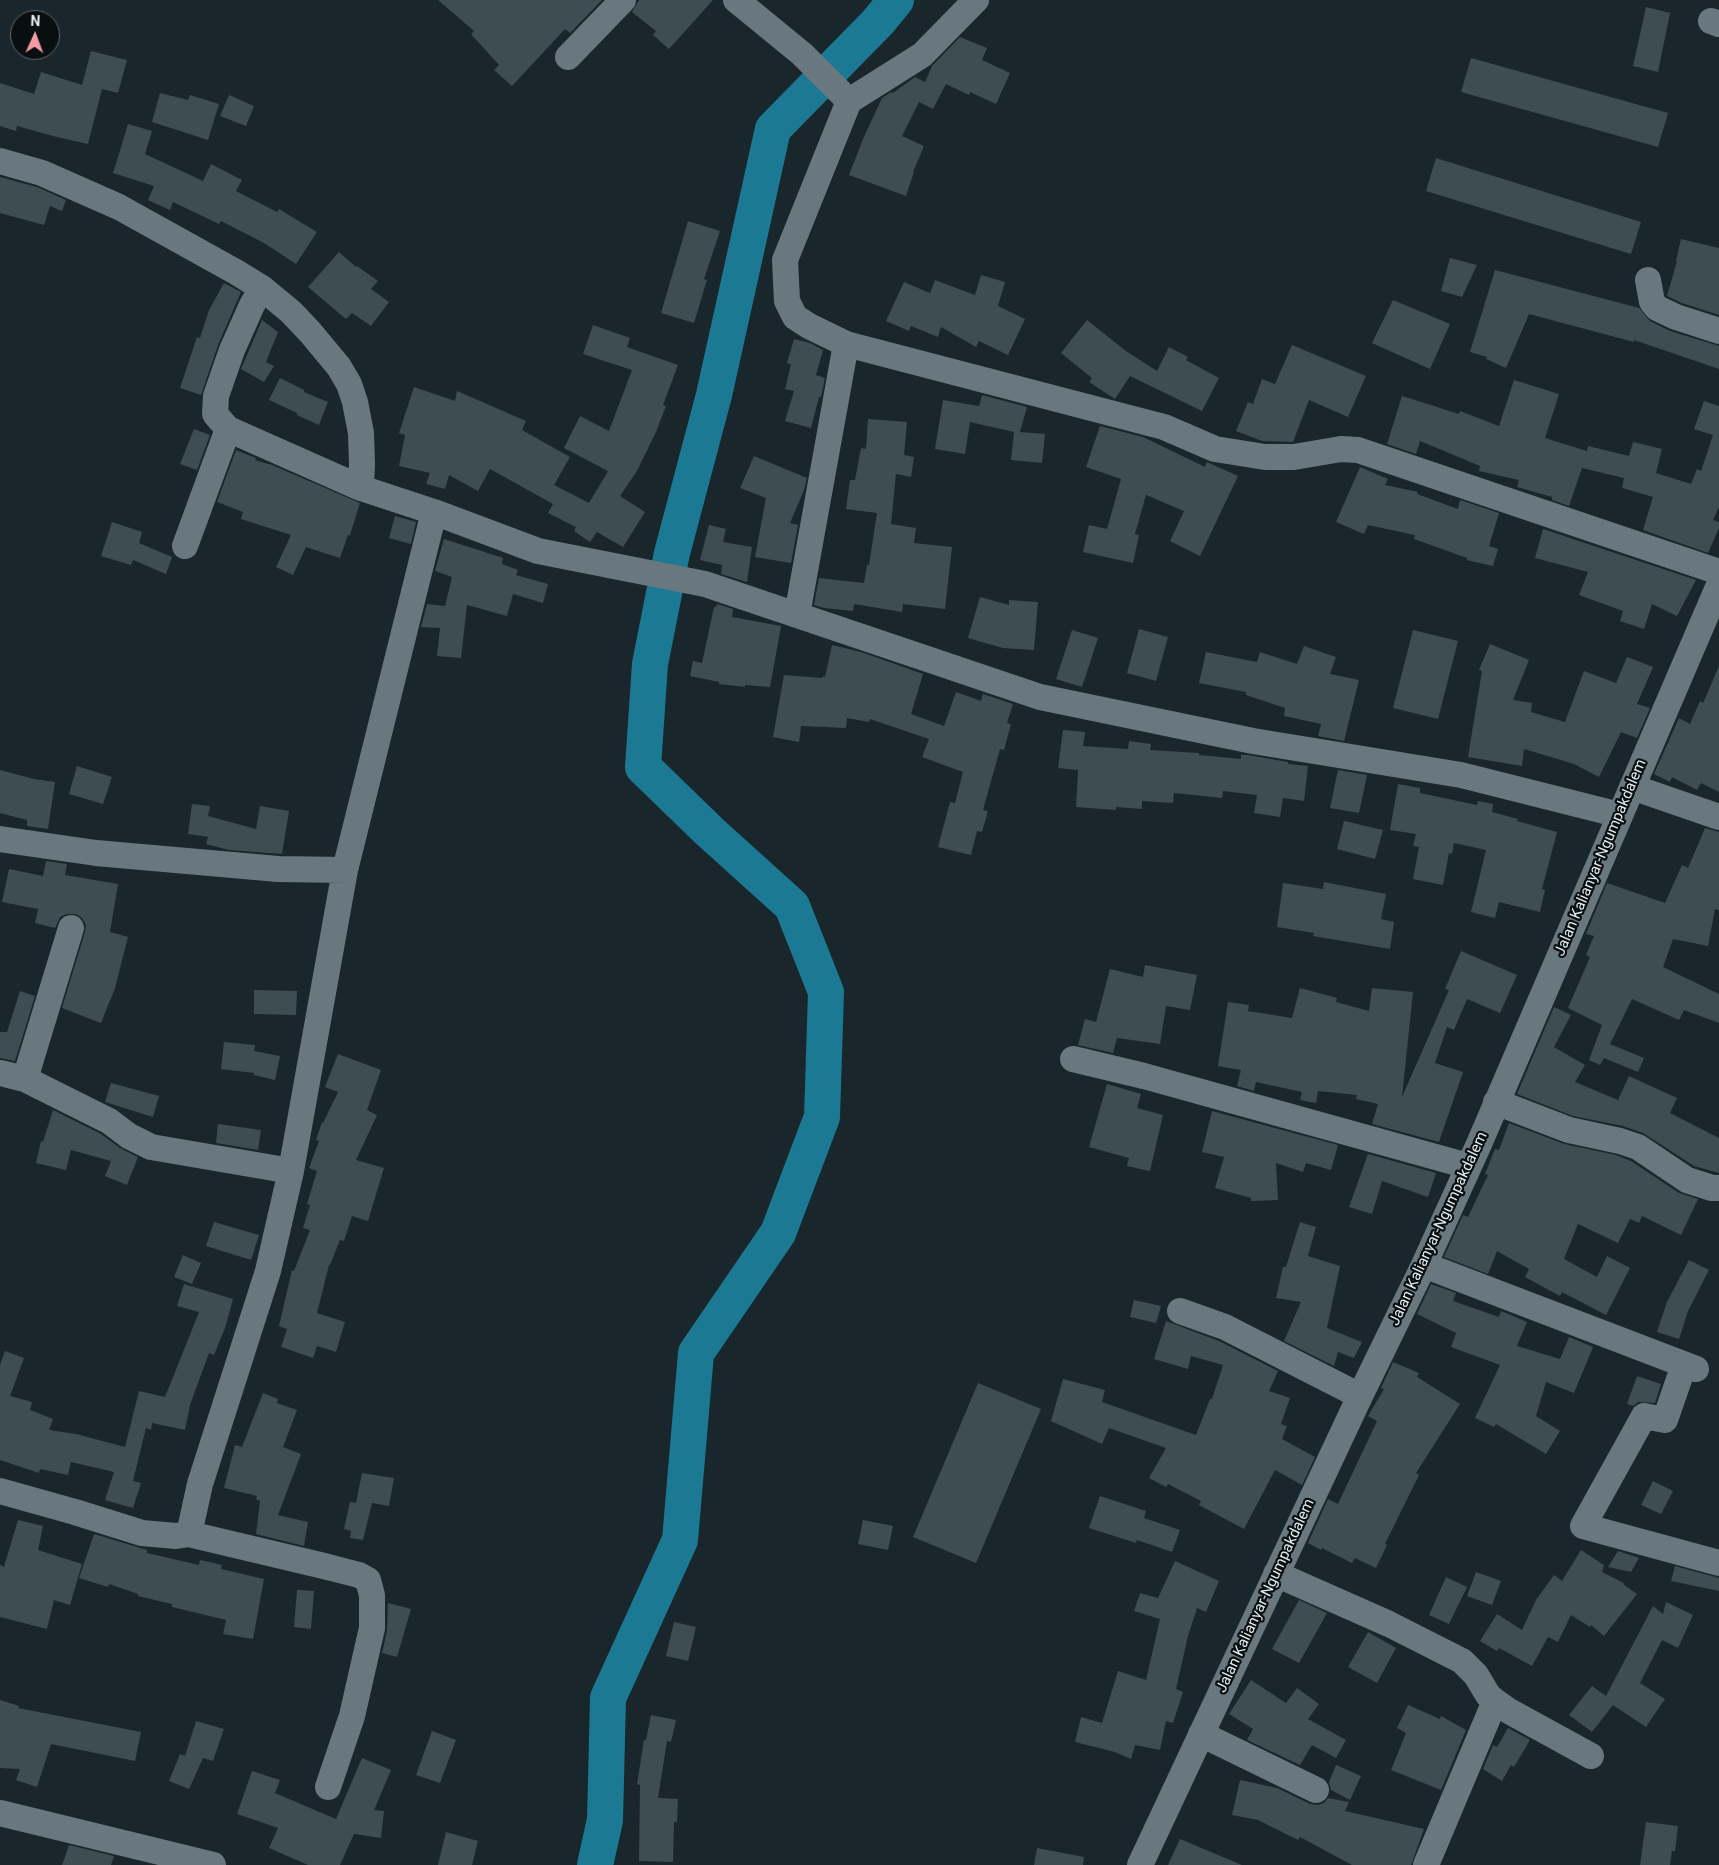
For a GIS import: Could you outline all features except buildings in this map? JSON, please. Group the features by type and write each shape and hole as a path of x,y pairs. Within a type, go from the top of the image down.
{"street":[{"path":"568,57 623,0"},
{"path":"736,0 802,54 845,95"},
{"path":"976,0 922,55 845,95 784,260 788,301 795,317 846,344 1164,427 1215,449 1265,457 1294,457 1341,449 1358,450 1719,572"},
{"path":"0,160 42,173 119,206 262,288 291,312 339,367 349,384 355,402 360,433 361,488"},
{"path":"1648,280 1652,302 1657,308 1676,318 1719,331"},
{"path":"262,288 252,305 232,350 216,396 215,414 228,429 361,488 434,512 538,551 705,584 1040,697 1253,741 1461,775 1620,814"},
{"path":"797,615 846,344"},
{"path":"185,546 228,429"},
{"path":"189,1534 200,1484 268,1271 291,1170 345,870 434,512"},
{"name":"Jalan Kalianyar-Ngumpakdalem","path":"1140,1865 1276,1574 1344,1388 1424,1265 1719,585"},
{"path":"1632,787 1719,818"},
{"path":"0,839 106,854 278,869 345,870"},
{"path":"71,928 12,1076 109,1121 129,1136 150,1147 291,1170"},
{"path":"1073,1059 1144,1076 1468,1166"},
{"path":"1496,1102 1569,1130 1620,1141 1638,1147 1687,1180 1712,1188 1719,1188"},
{"path":"1424,1265 1690,1367 1665,1420 1644,1416 1583,1526 1719,1563"},
{"path":"1180,1310 1224,1327 1344,1388"},
{"path":"0,1491 142,1533 176,1536 189,1534 360,1575 368,1580 372,1595 372,1628 352,1716 328,1788"},
{"path":"1276,1574 1388,1624 1462,1661 1476,1675 1488,1695 1495,1701 1509,1711 1591,1756"},
{"path":"1426,1865 1495,1701"},
{"path":"1201,1734 1316,1790"},
{"path":"0,1813 202,1864"}],"waterway":[{"path":"595,1865 605,1820 608,1698 680,1540 696,1353 778,1233 822,1117 826,992 792,906 709,831 643,767 650,664 672,553 714,395 773,129 878,22 896,0"}]}
